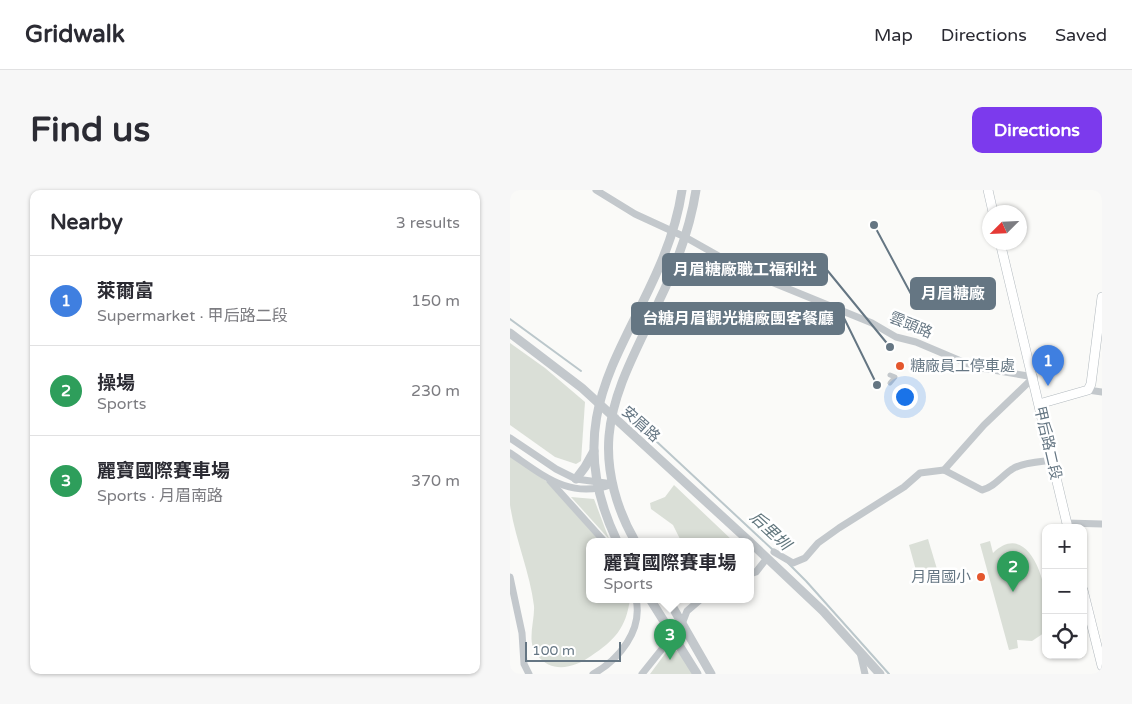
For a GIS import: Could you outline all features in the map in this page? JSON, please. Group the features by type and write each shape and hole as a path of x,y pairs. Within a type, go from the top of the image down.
{"main road":[{"path":"988,190 992,205"},
{"name":"甲后路二段","path":"1002,250 1034,377 1067,524"},
{"path":"1039,404 1088,390 1091,384 1102,297"},
{"path":"1087,606 1102,666"}],"street":[{"name":"雲頭路","path":"596,190 747,272 872,323 896,337 916,342 975,367 1034,377"},
{"path":"615,538 604,516 597,485 594,451 598,403 614,360 658,268 671,232 682,190"},
{"path":"634,538 620,510 613,484 609,436 613,416 630,362 660,300 685,237 696,190"},
{"name":"安眉路","path":"510,333 613,416 746,538"},
{"path":"890,375 895,377 890,383"},
{"path":"944,470 984,425 1034,377"},
{"path":"1088,390 1102,392"},
{"path":"510,438 556,469 576,479 597,485"},
{"path":"576,479 594,451"},
{"path":"510,453 548,479 576,490 597,485 613,484"},
{"path":"754,573 770,555 792,563 805,558 818,543 904,487 920,473 944,470 982,490 988,488 1014,468 1026,464 1053,460"},
{"path":"548,479 601,538"},
{"path":"1087,525 1102,524"},
{"name":"安眉路","path":"754,545 770,555 880,674"},
{"path":"510,577 522,633 524,664 529,674"},
{"path":"593,674 613,660 626,644 636,625 636,603"},
{"path":"652,603 697,674"},
{"path":"670,603 711,674"},
{"path":"642,674 682,624 687,611 696,603"},
{"path":"860,651 865,674"}],"shaded area":[{"path":"510,343 545,368 585,402 581,461 576,464 555,457 510,425"},
{"path":"510,456 546,481 597,538 586,538 586,603 629,603 626,618 613,639 578,664 563,667 549,665 534,650 531,638 534,612 532,593 510,505"},
{"path":"674,485 730,538 680,538 673,525 651,509 650,503 665,497"},
{"path":"571,497 594,499 608,538"},
{"path":"928,539 937,569 917,574 909,545"},
{"path":"990,541 993,553 1007,544 1020,545 1030,554 1038,569 1042,580 1042,634 1032,641 1017,640 1018,648 1009,650 980,544"},
{"path":"670,647 680,653 693,674 650,674"}],"waterway":[{"name":"后里圳","path":"510,319 581,371"},
{"name":"后里圳","path":"627,414 773,550"},
{"name":"后里圳","path":"788,563 889,674"}],"place":[{"name":"月眉糖廠","path":"874,225"},
{"name":"月眉糖廠職工福利社","path":"890,347"},
{"name":"糖廠員工停車處","path":"900,366"},
{"name":"台糖月眉觀光糖廠團客餐廳","path":"877,385"},
{"name":"萊爾富","path":"1048,386"},
{"name":"月眉國小","path":"981,577"},
{"name":"操場","path":"1013,592"},
{"name":"麗寶國際賽車場","path":"670,660"}]}
